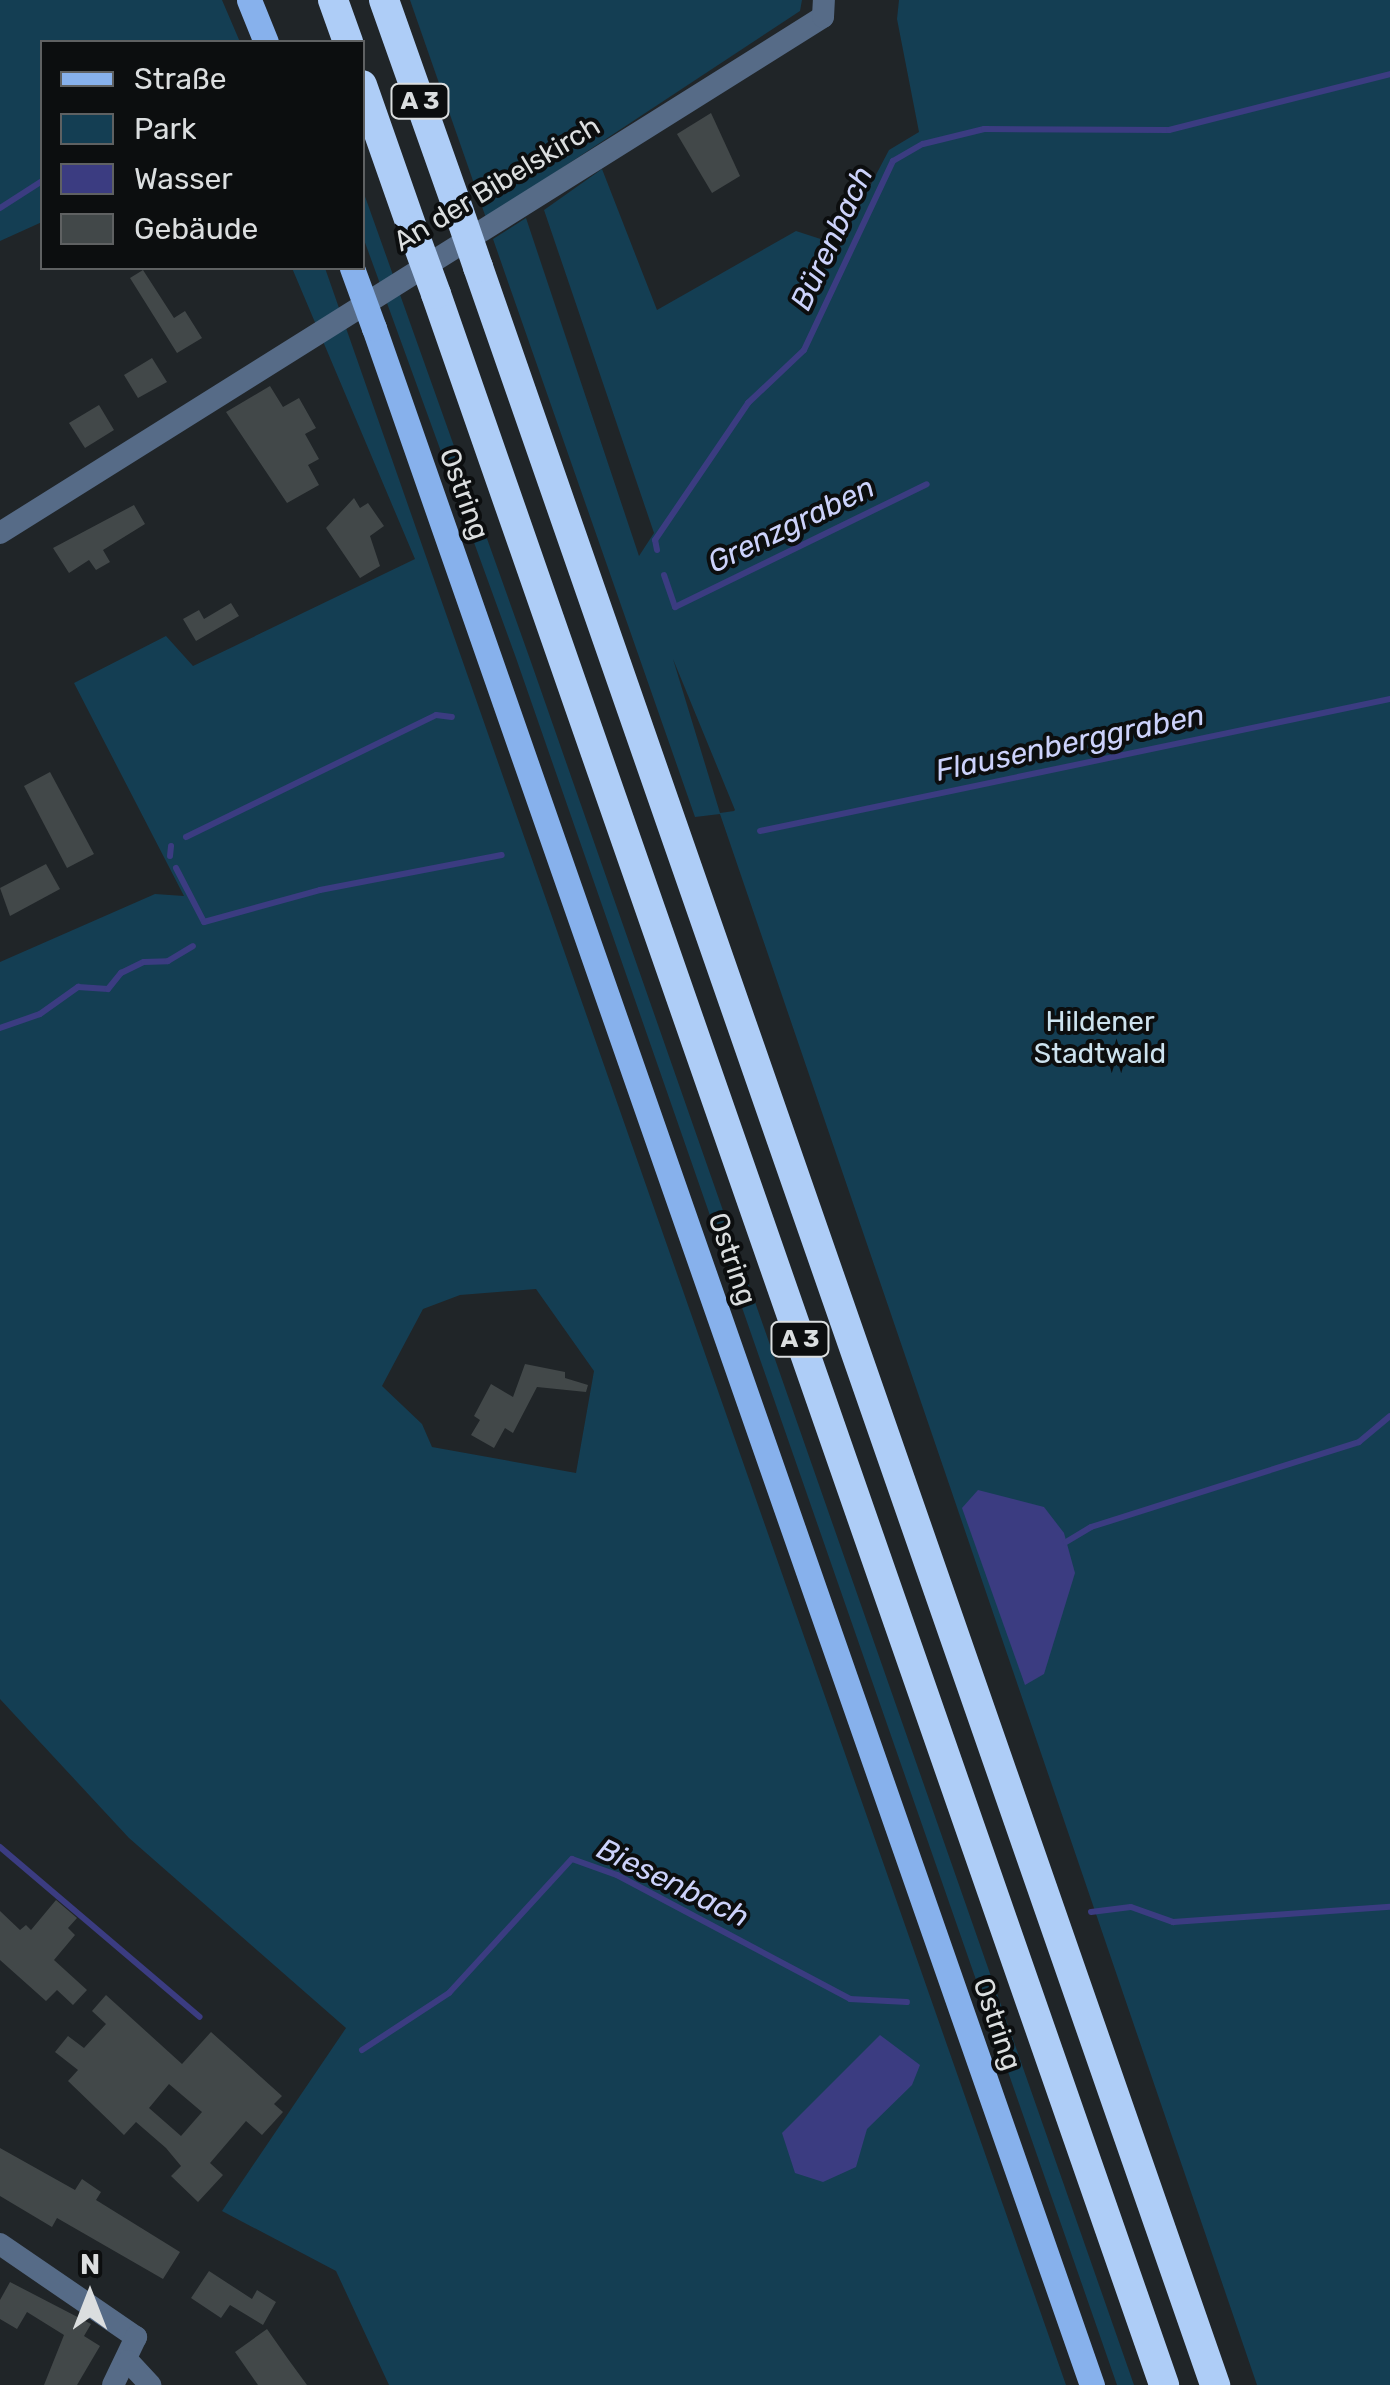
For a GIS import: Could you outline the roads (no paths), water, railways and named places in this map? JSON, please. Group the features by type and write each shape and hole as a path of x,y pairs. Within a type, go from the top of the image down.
{"highway":[{"path":"333,0 347,40"},
{"name":"A 3","path":"384,0 1215,2385"},
{"name":"A 3","path":"365,94 1164,2385"}],"main road":[{"path":"249,0 265,40"},
{"name":"Ostring","path":"353,270 1092,2385"}],"street":[{"name":"An der Bibelskirch","path":"0,533 824,8"},
{"path":"0,2244 136,2337 113,2385"},
{"path":"128,2360 150,2385"}],"water":[{"path":"978,1490 1044,1507 1064,1533 1075,1573 1044,1674 1025,1685 962,1508"},
{"path":"880,2035 920,2065 912,2085 867,2129 856,2167 823,2182 795,2173 782,2133"}],"waterway":[{"name":"Bürenbach","path":"657,550 655,540 748,403 804,350 893,161 923,144 984,129 1169,130 1390,74"},
{"path":"0,208 40,182"},
{"name":"Grenzgraben","path":"664,575 675,607 927,484"},
{"name":"Flausenberggraben","path":"760,831 1390,699"},
{"name":"Bürenbach","path":"186,837 436,715 452,717"},
{"name":"Bürenbach","path":"170,856 171,846"},
{"name":"Flausenberggraben","path":"176,868 204,922 320,890 502,855"},
{"name":"Bürenbach","path":"0,1028 40,1014 78,987 108,989 121,973 144,962 168,961 193,946"},
{"path":"1066,1542 1091,1527 1359,1442 1390,1416"},
{"name":"Biesenbach","path":"0,1847 200,2017"},
{"name":"Biesenbach","path":"362,2050 449,1993 572,1859 617,1875 850,1999 907,2002"},
{"name":"Biesenbach","path":"1091,1912 1131,1907 1173,1922 1390,1907"}],"park label":[{"name":"Hildener Stadtwald","path":"1100,1038"}]}
